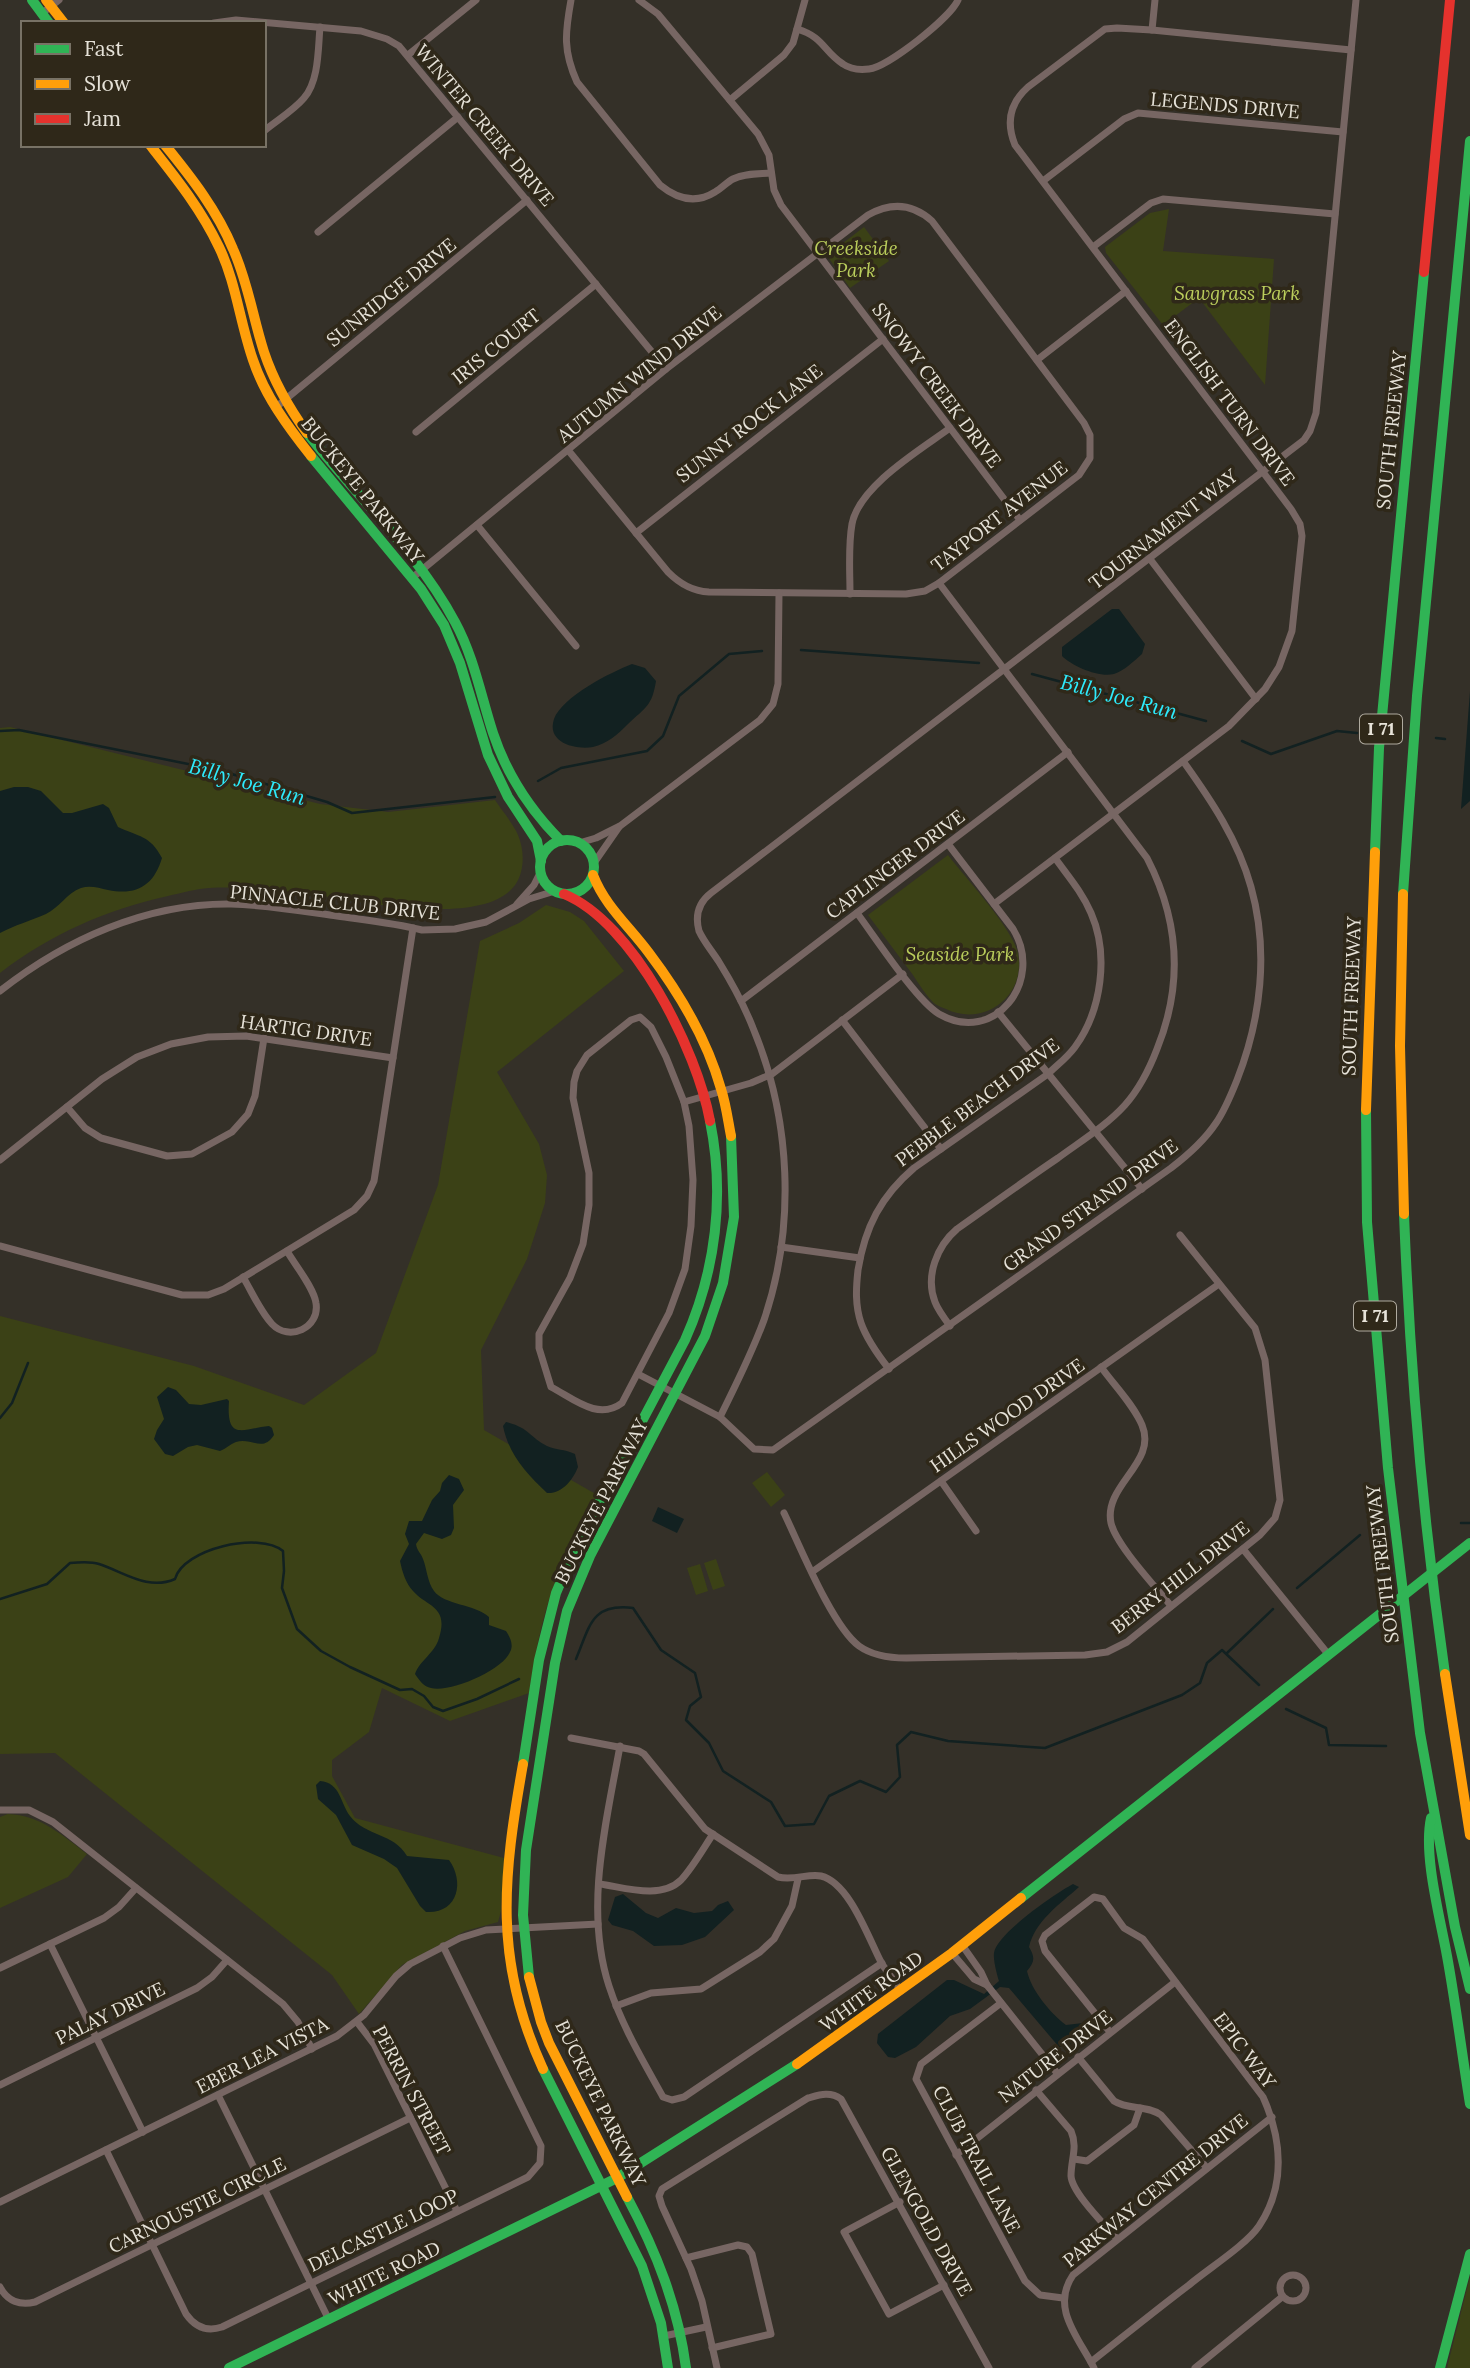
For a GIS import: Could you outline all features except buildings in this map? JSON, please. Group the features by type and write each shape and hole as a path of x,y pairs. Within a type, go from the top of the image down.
{"main road":[{"path":"32,0 46,21"},
{"name":"SOUTH FREEWAY","path":"1450,0 1379,747 1367,1018 1367,1222 1388,1468 1406,1622 1433,1810 1455,1927 1470,1989"},
{"path":"52,2 63,21"},
{"name":"I 71","path":"1470,141 1410,763 1402,930 1400,1089 1403,1237 1410,1365 1436,1610 1470,1835"},
{"name":"BUCKEYE PARKWAY","path":"152,147 197,205 220,248 253,362 275,408 412,578 436,612 463,672 488,755 508,797 537,841 541,866"},
{"name":"BUCKEYE PARKWAY","path":"167,147 203,192 223,224 240,266 262,349 285,400 307,431 422,570 446,606 468,649 494,737 513,779 534,813 561,841"},
{"path":"561,841 579,843 590,852 594,863 593,875 586,887 579,891 559,893 548,886 541,866 551,846 561,841"},
{"name":"BUCKEYE PARKWAY","path":"593,875 600,894 654,958 680,994 701,1035 722,1091 734,1164 734,1217 723,1283 711,1320 694,1360 590,1556 568,1611 555,1663 526,1850 522,1928 531,1987 542,2024 659,2260 681,2333 686,2368"},
{"name":"BUCKEYE PARKWAY","path":"559,893 573,896 594,911 649,978 683,1034 698,1070 711,1117 718,1163 715,1243 695,1315 679,1353 575,1549 551,1606 539,1658 508,1863 505,1929 512,1978 528,2033 642,2266 664,2336 668,2368"},
{"name":"WHITE ROAD","path":"229,2368 617,2178 778,2078 962,1945 1470,1544"},
{"name":"I 71","path":"1433,1810 1428,1832 1432,1868 1461,2035 1470,2060"},
{"path":"1461,2035 1470,2105"},
{"path":"1440,2368 1470,2254"}],"street":[{"path":"408,55 476,0"},
{"path":"571,0 565,47 577,82 660,185 681,198 699,198 715,192 733,179 771,173"},
{"name":"SNOWY CREEK DRIVE","path":"639,0 658,14 758,134 769,155 774,190 781,205 1020,520"},
{"path":"730,100 784,55 793,43 805,0"},
{"path":"797,29 810,33 824,43 843,64 856,69 871,69 886,63 945,19 957,0"},
{"path":"1152,30 1155,0"},
{"name":"TOURNAMENT WAY","path":"741,1001 701,936 697,919 700,906 706,897 1304,440 1314,422 1356,0"},
{"path":"41,14 52,2"},
{"name":"WINTER CREEK DRIVE","path":"229,21 248,21"},
{"name":"WINTER CREEK DRIVE","path":"266,22 361,31 398,46 666,369"},
{"path":"266,129 305,97 310,88 316,67 320,27"},
{"name":"ENGLISH TURN DRIVE","path":"995,904 1229,726 1256,699 1272,678 1288,644 1294,619 1302,537 1294,513 1015,145 1010,115 1021,93 1101,31 1117,28 1152,30 1351,50"},
{"name":"LEGENDS DRIVE","path":"1043,181 1124,119 1138,113 1343,132"},
{"path":"318,232 458,117"},
{"path":"1093,247 1151,203 1163,199 1335,214"},
{"name":"SUNRIDGE DRIVE","path":"275,408 527,200"},
{"name":"AUTUMN WIND DRIVE","path":"412,578 666,369 868,215 893,206"},
{"name":"TAYPORT AVENUE","path":"568,450 668,572 686,587 698,591 906,594 925,591 939,583 1079,475 1090,458 1090,435 1084,423 932,221 915,209 893,206"},
{"name":"IRIS COURT","path":"416,432 596,284"},
{"path":"1037,360 1126,291"},
{"name":"SUNNY ROCK LANE","path":"636,533 883,339"},
{"path":"850,594 852,524 859,504 871,488 950,428"},
{"path":"477,525 576,646"},
{"path":"1150,559 1256,699"},
{"path":"939,583 1147,858 1163,892 1172,928 1176,964 1172,1000 1163,1036 1149,1068 1128,1102 1095,1131 957,1229 945,1241 934,1266 932,1292 936,1306 950,1326"},
{"path":"579,843 620,826 760,720 773,704 778,684 779,593"},
{"name":"CAPLINGER DRIVE","path":"741,1001 1068,752"},
{"name":"GRAND STRAND DRIVE","path":"720,1417 735,1428 749,1446 759,1451 780,1447 1184,1159 1216,1123 1244,1063 1256,1015 1260,990 1260,939 1251,886 1232,837 1209,798 1182,761"},
{"path":"594,863 620,826"},
{"path":"857,913 930,1008 946,1017 972,1021 998,1012 1016,994 1022,980 1024,965 1020,942 995,904 948,844"},
{"name":"PEBBLE BEACH DRIVE","path":"889,1369 866,1335 857,1311 856,1290 867,1230 882,1200 898,1182 941,1149 1048,1074 1072,1051 1094,1006 1101,960 1098,937 1092,915 1081,893 1055,858"},
{"name":"PINNACLE CLUB DRIVE","path":"514,906 534,885 541,866"},
{"name":"PINNACLE CLUB DRIVE","path":"0,991 48,956 76,942 103,930 164,911 228,904 260,905 422,930 455,929 486,922 537,895 559,893"},
{"path":"0,1246 190,1296 215,1293 354,1210 371,1188 413,928"},
{"path":"684,1102 751,1083 769,1075 903,974"},
{"path":"638,1374 720,1417 752,1352 775,1281 785,1208 782,1135 769,1075 754,1028 741,1001"},
{"path":"998,1012 1142,1189"},
{"path":"640,1017 652,1027 684,1102 689,1126 693,1180 691,1226 685,1269 669,1313 622,1403 599,1412 551,1387 539,1348 539,1334 570,1279 583,1244 589,1205 589,1173 573,1098 577,1071 587,1055 631,1020 640,1017"},
{"path":"842,1020 941,1149"},
{"name":"HARTIG DRIVE","path":"0,1160 120,1067 154,1050 191,1039 237,1036 264,1038 393,1058"},
{"path":"67,1107 85,1128 101,1138 167,1156 192,1154 232,1132 248,1114 253,1103 264,1038"},
{"name":"BERRY HILL DRIVE","path":"784,1513 812,1572 846,1633 862,1647 879,1655 892,1658 1086,1655 1107,1652 1126,1642 1260,1535 1275,1518 1280,1500 1265,1360 1255,1328 1180,1235"},
{"path":"781,1247 860,1258"},
{"path":"243,1277 274,1326 292,1333 304,1329 313,1320 316,1300 284,1253"},
{"name":"HILLS WOOD DRIVE","path":"812,1572 1219,1284"},
{"path":"1101,1367 1137,1417 1144,1434 1142,1455 1120,1487 1111,1506 1112,1526 1122,1545 1171,1606"},
{"path":"941,1481 976,1531"},
{"path":"1243,1549 1328,1654"},
{"path":"571,1738 633,1748 644,1754 705,1829 778,1877 789,1880 820,1876 840,1890 901,1991"},
{"path":"620,1746 605,1831 598,1924 608,1983 616,2006 663,2097 672,2100 684,2097 882,1963"},
{"path":"0,1810 23,1809 47,1817 283,2004 298,2022 312,2049"},
{"path":"600,1884 652,1891 668,1888 680,1881 713,1834"},
{"path":"616,2006 651,1993 701,1989 760,1952 774,1939 792,1906 799,1879"},
{"path":"0,1968 111,1913 126,1901 136,1888"},
{"name":"EPIC WAY","path":"1093,2365 1258,2227 1275,2191 1279,2172 1278,2141 1263,2097 1143,1939 1124,1928 1103,1899 1094,1897 1042,1941 1045,1951 1110,2032"},
{"name":"EBER LEA VISTA","path":"0,2202 337,2036 357,2022 404,1969 468,1934 505,1929 598,1924"},
{"path":"50,1944 143,2132"},
{"path":"962,1945 982,1972 987,1986 1057,2073"},
{"name":"DELCASTLE LOOP","path":"106,2150 186,2314 196,2325 205,2329 222,2327 528,2177 537,2169 541,2152 538,2141 443,1946"},
{"path":"951,1953 974,1979 987,1986"},
{"name":"PALAY DRIVE","path":"0,2085 197,1988 212,1978 227,1960"},
{"name":"NATURE DRIVE","path":"957,2155 1175,1982"},
{"name":"CLUB TRAIL LANE","path":"1001,2003 921,2064 916,2073 918,2083 1025,2281 1040,2295 1063,2298"},
{"name":"PERRIN STREET","path":"357,2022 374,2044 457,2211"},
{"path":"1078,2057 1114,2101 1120,2105 1155,2110 1161,2115 1207,2168"},
{"path":"1036,2091 1071,2131 1075,2147 1071,2175 1077,2191 1117,2239"},
{"name":"GLENGOLD DRIVE","path":"686,2258 659,2196 662,2189 808,2098 821,2094 832,2095 841,2099 989,2368"},
{"path":"218,2095 328,2320"},
{"path":"1074,2159 1087,2161 1134,2125 1140,2108"},
{"name":"PARKWAY CENTRE DRIVE","path":"1093,2365 1069,2323 1063,2298 1067,2283 1117,2239 1272,2117"},
{"name":"CARNOUSTIE CIRCLE","path":"0,2287 10,2300 28,2304 410,2118"},
{"path":"900,2203 844,2232 889,2314 944,2285"},
{"path":"712,2348 771,2334 752,2254 747,2247 738,2245 686,2258 702,2301 706,2327 717,2368"},
{"path":"1195,2368 1282,2297"},
{"path":"664,2336 706,2327"}],"green space":[{"name":"Sawgrass Park","path":"1169,209 1163,251 1274,259 1265,385 1199,298 1163,325 1106,253 1105,247 1150,213"},
{"name":"Creekside Park","path":"864,227 889,261 850,288 828,257"},
{"path":"10,727 320,804 388,812 495,800 520,840 521,872 510,891 489,903 461,908 396,907 249,888 193,890 122,908 80,925 39,946 0,973 0,728"},
{"name":"Seaside Park","path":"948,855 997,915 1017,950 1019,966 1010,993 1001,1003 975,1014 961,1014 933,1002 868,915"},
{"path":"546,905 570,912 584,921 624,971 497,1072 539,1144 547,1175 545,1203 527,1259 481,1350 484,1430 599,1496 558,1574 538,1641 529,1693 450,1721 382,1688 369,1732 332,1760 332,1776 355,1818 504,1858 498,1922 465,1931 402,1965 359,2014 332,1975 55,1753 0,1754 0,1316 194,1366 304,1405 376,1353 438,1185 480,941 519,923"},
{"path":"767,1472 785,1495 771,1507 752,1483"},
{"path":"716,1559 725,1586 713,1590 704,1563"},
{"path":"700,1564 708,1591 696,1595 687,1568"},
{"path":"8,1814 40,1822 87,1854 68,1877 0,1908 0,1817"},
{"path":"1470,2277 1470,2368 1447,2368"}],"shaded area":[{"path":"1112,609 1119,609 1145,644 1142,654 1121,671 1108,675 1086,670 1062,656 1062,647"},
{"path":"632,664 645,668 656,681 650,701 644,710 616,735 598,746 571,746 558,739 554,734 554,719 567,702 600,679"},
{"path":"1470,691 1470,801 1461,809"},
{"path":"14,787 41,791 63,813 103,804 109,808 118,827 143,838 158,850 162,858 159,867 149,882 136,890 81,888 46,914 0,933 0,791"},
{"path":"168,1387 176,1390 189,1404 201,1405 227,1399 230,1423 234,1428 245,1430 269,1426 274,1435 261,1444 241,1441 220,1451 197,1445 173,1456 165,1454 154,1439 164,1419 157,1397"},
{"path":"506,1422 520,1427 547,1446 575,1454 578,1467 566,1485 547,1493 532,1478 509,1446 503,1426"},
{"path":"449,1475 459,1479 464,1490 453,1505 454,1528 451,1535 442,1539 424,1533 416,1544 417,1548 434,1591 445,1599 476,1609 489,1617 489,1625 506,1631 512,1647 505,1659 487,1673 462,1684 440,1689 426,1686 415,1674 437,1643 441,1619 435,1608 411,1588 400,1561 409,1544 405,1534 409,1521 422,1521"},
{"path":"658,1507 684,1519 677,1533 652,1521"},
{"path":"320,1781 332,1785 356,1823 395,1843 407,1856 449,1860 457,1878 456,1895 452,1902 445,1908 426,1912 397,1868 352,1845 336,1815 318,1799 316,1785"},
{"path":"1073,1884 1079,1887 1049,1914 1032,1938 1029,1947 1033,1959 1027,1971 1037,1994 1054,2015 1066,2025 1083,2023 1086,2032 1068,2047 1059,2047 1009,1988 1000,1987 970,2009 950,2016 916,2047 895,2058 888,2057 877,2043 878,2034 947,1980 954,1980 984,1994 999,1981 994,1953 1005,1935 1041,1905"},
{"path":"623,1894 646,1913 658,1918 676,1908 694,1913 712,1911 728,1901 734,1910 705,1937 682,1945 654,1946 633,1931 612,1925 608,1920 615,1897"}],"waterway":[{"name":"Billy Joe Run","path":"801,650 979,663"},
{"name":"Billy Joe Run","path":"538,781 561,768 647,751 663,736 679,696 729,654 762,651"},
{"name":"Billy Joe Run","path":"1032,674 1206,721"},
{"name":"Billy Joe Run","path":"0,731 19,730 218,770 327,802 352,813 495,797"},
{"name":"Billy Joe Run","path":"1242,741 1271,754 1337,731 1357,733"},
{"name":"Billy Joe Run","path":"1436,738 1445,739"},
{"path":"0,1418 12,1403 28,1363"},
{"path":"1461,1523 1470,1523"},
{"path":"1297,1588 1360,1535"},
{"path":"0,1599 47,1584 70,1563 96,1563 136,1579 155,1583 175,1579 181,1568 192,1559 223,1546 240,1543 272,1545 283,1551 282,1588 297,1629 321,1651 350,1667 400,1690 412,1689 424,1696 433,1707 443,1711 477,1699 519,1679"},
{"path":"576,1659 589,1627 600,1613 619,1607 633,1608 661,1650 695,1673 701,1697 690,1706 686,1720 709,1743 723,1771 771,1802 785,1826 814,1824 829,1796 860,1781 886,1792 900,1777 897,1745 911,1732 948,1741 1045,1748 1182,1695 1200,1683 1207,1663 1222,1650 1259,1685"},
{"path":"1227,1653 1273,1609"},
{"path":"1286,1709 1326,1728 1329,1745 1386,1746"}],"traffic: fast":[{"path":"32,0 48,21"},
{"path":"1403,894 1417,696 1470,141"},
{"path":"1375,852 1379,748 1424,272"},
{"path":"307,433 423,571 440,596 467,649 505,763 539,817 561,841"},
{"path":"311,456 421,589 444,625 460,663 488,755 508,797 537,841 541,861"},
{"path":"567,840 586,848 594,867 586,886 567,894 548,886 540,867 548,848 567,840"},
{"path":"1366,1110 1367,1222 1388,1468 1420,1733 1455,1927 1470,1989"},
{"path":"523,1764 539,1660 556,1593 577,1544 685,1340 704,1287 715,1232 717,1205 715,1149 710,1121"},
{"path":"529,1977 523,1915 526,1850 555,1663 567,1611 590,1556 705,1336 723,1283 734,1217 731,1136"},
{"path":"1404,1214 1418,1444 1445,1674"},
{"path":"1021,1898 1470,1543"},
{"path":"1431,1818 1431,1868 1470,2104"},
{"path":"229,2368 617,2178 797,2064"},
{"path":"543,2069 642,2266 661,2323 668,2368"},
{"path":"627,2197 664,2280 677,2323 686,2368"},
{"path":"1440,2368 1470,2254"}],"traffic: slow":[{"path":"46,0 62,21"},
{"path":"152,147 188,194 212,233 230,274 258,373 278,411 311,456"},
{"path":"167,147 203,194 227,235 243,274 268,363 282,394 307,433"},
{"path":"1366,1110 1375,852"},
{"path":"593,875 604,896 660,969 691,1018 715,1070 731,1136"},
{"path":"1403,894 1400,1046 1404,1214"},
{"path":"1445,1674 1470,1835"},
{"path":"523,1764 507,1881 509,1954 527,2029 543,2069"},
{"path":"797,2064 952,1953 1021,1898"},
{"path":"529,1977 549,2043 627,2197"}],"traffic: jam":[{"path":"1424,272 1450,0"},
{"path":"564,894 590,909 615,932 638,960 677,1026 692,1060 710,1121"}]}
